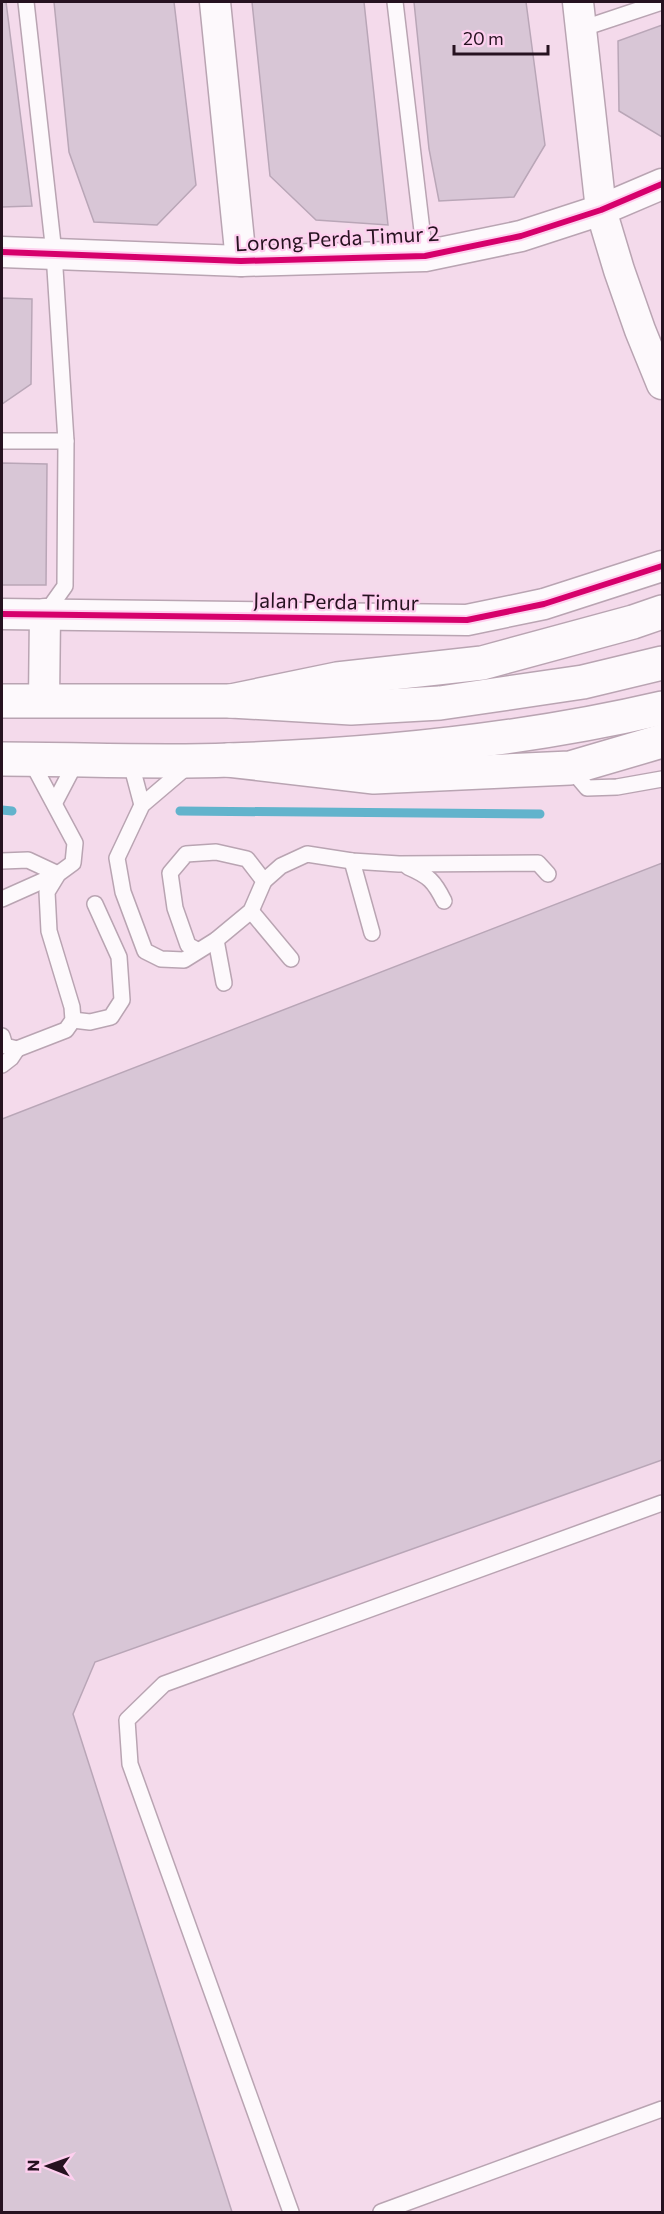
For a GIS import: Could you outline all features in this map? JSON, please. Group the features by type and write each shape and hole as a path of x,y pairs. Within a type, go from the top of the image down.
{"street":[{"path":"215,2 241,261"},
{"path":"579,15 601,210 640,330 663,384"},
{"name":"Lorong Perda Timur 2","path":"2,252 241,261 425,255 521,236 601,210 663,184"},
{"name":"Jalan Perda Timur","path":"2,614 467,620 544,604 663,566"},
{"path":"231,701 337,679 482,663 663,612"},
{"path":"44,701 45,614"},
{"path":"2,701 231,701 351,708 440,703 584,682 663,663"},
{"path":"16,759 228,760 412,748 596,724 663,708"},
{"path":"228,760 374,777 570,768 663,741"}],"lane":[{"path":"26,2 54,253 66,441 65,586 45,614"},
{"path":"395,2 425,255"},
{"path":"579,15 662,2"},
{"path":"2,441 66,441"},
{"path":"2,899 58,874 72,863 75,843 55,802 16,759"},
{"path":"55,802 78,759"},
{"path":"130,760 142,805"},
{"path":"194,760 142,805 117,858 126,902 145,951 161,959 184,960 216,940 251,911 264,881 281,866 307,854 352,861 399,864 538,863 548,874"},
{"path":"570,768 587,788 617,787 663,779"},
{"path":"197,950 188,945 178,917 170,873 186,854 216,852 247,859 264,881"},
{"path":"2,861 28,860 58,874"},
{"path":"352,861 372,933"},
{"path":"399,864 424,874 435,883 444,901"},
{"path":"2,1065 17,1049 66,1030 74,1020 49,931 47,892 58,874"},
{"path":"74,1020 90,1022 111,1017 122,1000 119,957 95,904"},
{"path":"251,911 291,959"},
{"path":"216,940 224,983"},
{"path":"2,1036 5,1046 17,1049"},
{"path":"291,2212 130,1764 127,1720 164,1684 663,1503"},
{"path":"381,2212 663,2109"}],"building":[{"path":"2,2 6,2 32,206 2,207"},
{"path":"54,2 174,2 196,185 157,225 94,222 69,152"},
{"path":"252,2 364,2 388,225 316,220 270,176"},
{"path":"414,2 526,2 545,145 514,197 439,201 429,149"},
{"path":"662,25 662,137 619,111 618,41"},
{"path":"2,298 32,299 31,384 2,404"},
{"path":"2,463 47,464 46,585 2,585"},
{"path":"662,863 662,1460 95,1662 73,1714 232,2212 2,2212 2,1119"}],"waterway":[{"path":"2,810 12,811"},
{"path":"180,811 540,814"}],"cycle path":[{"path":"2,252 241,261 425,256 521,236 601,210 662,184"},
{"path":"2,614 467,620 544,604 662,566"}]}
